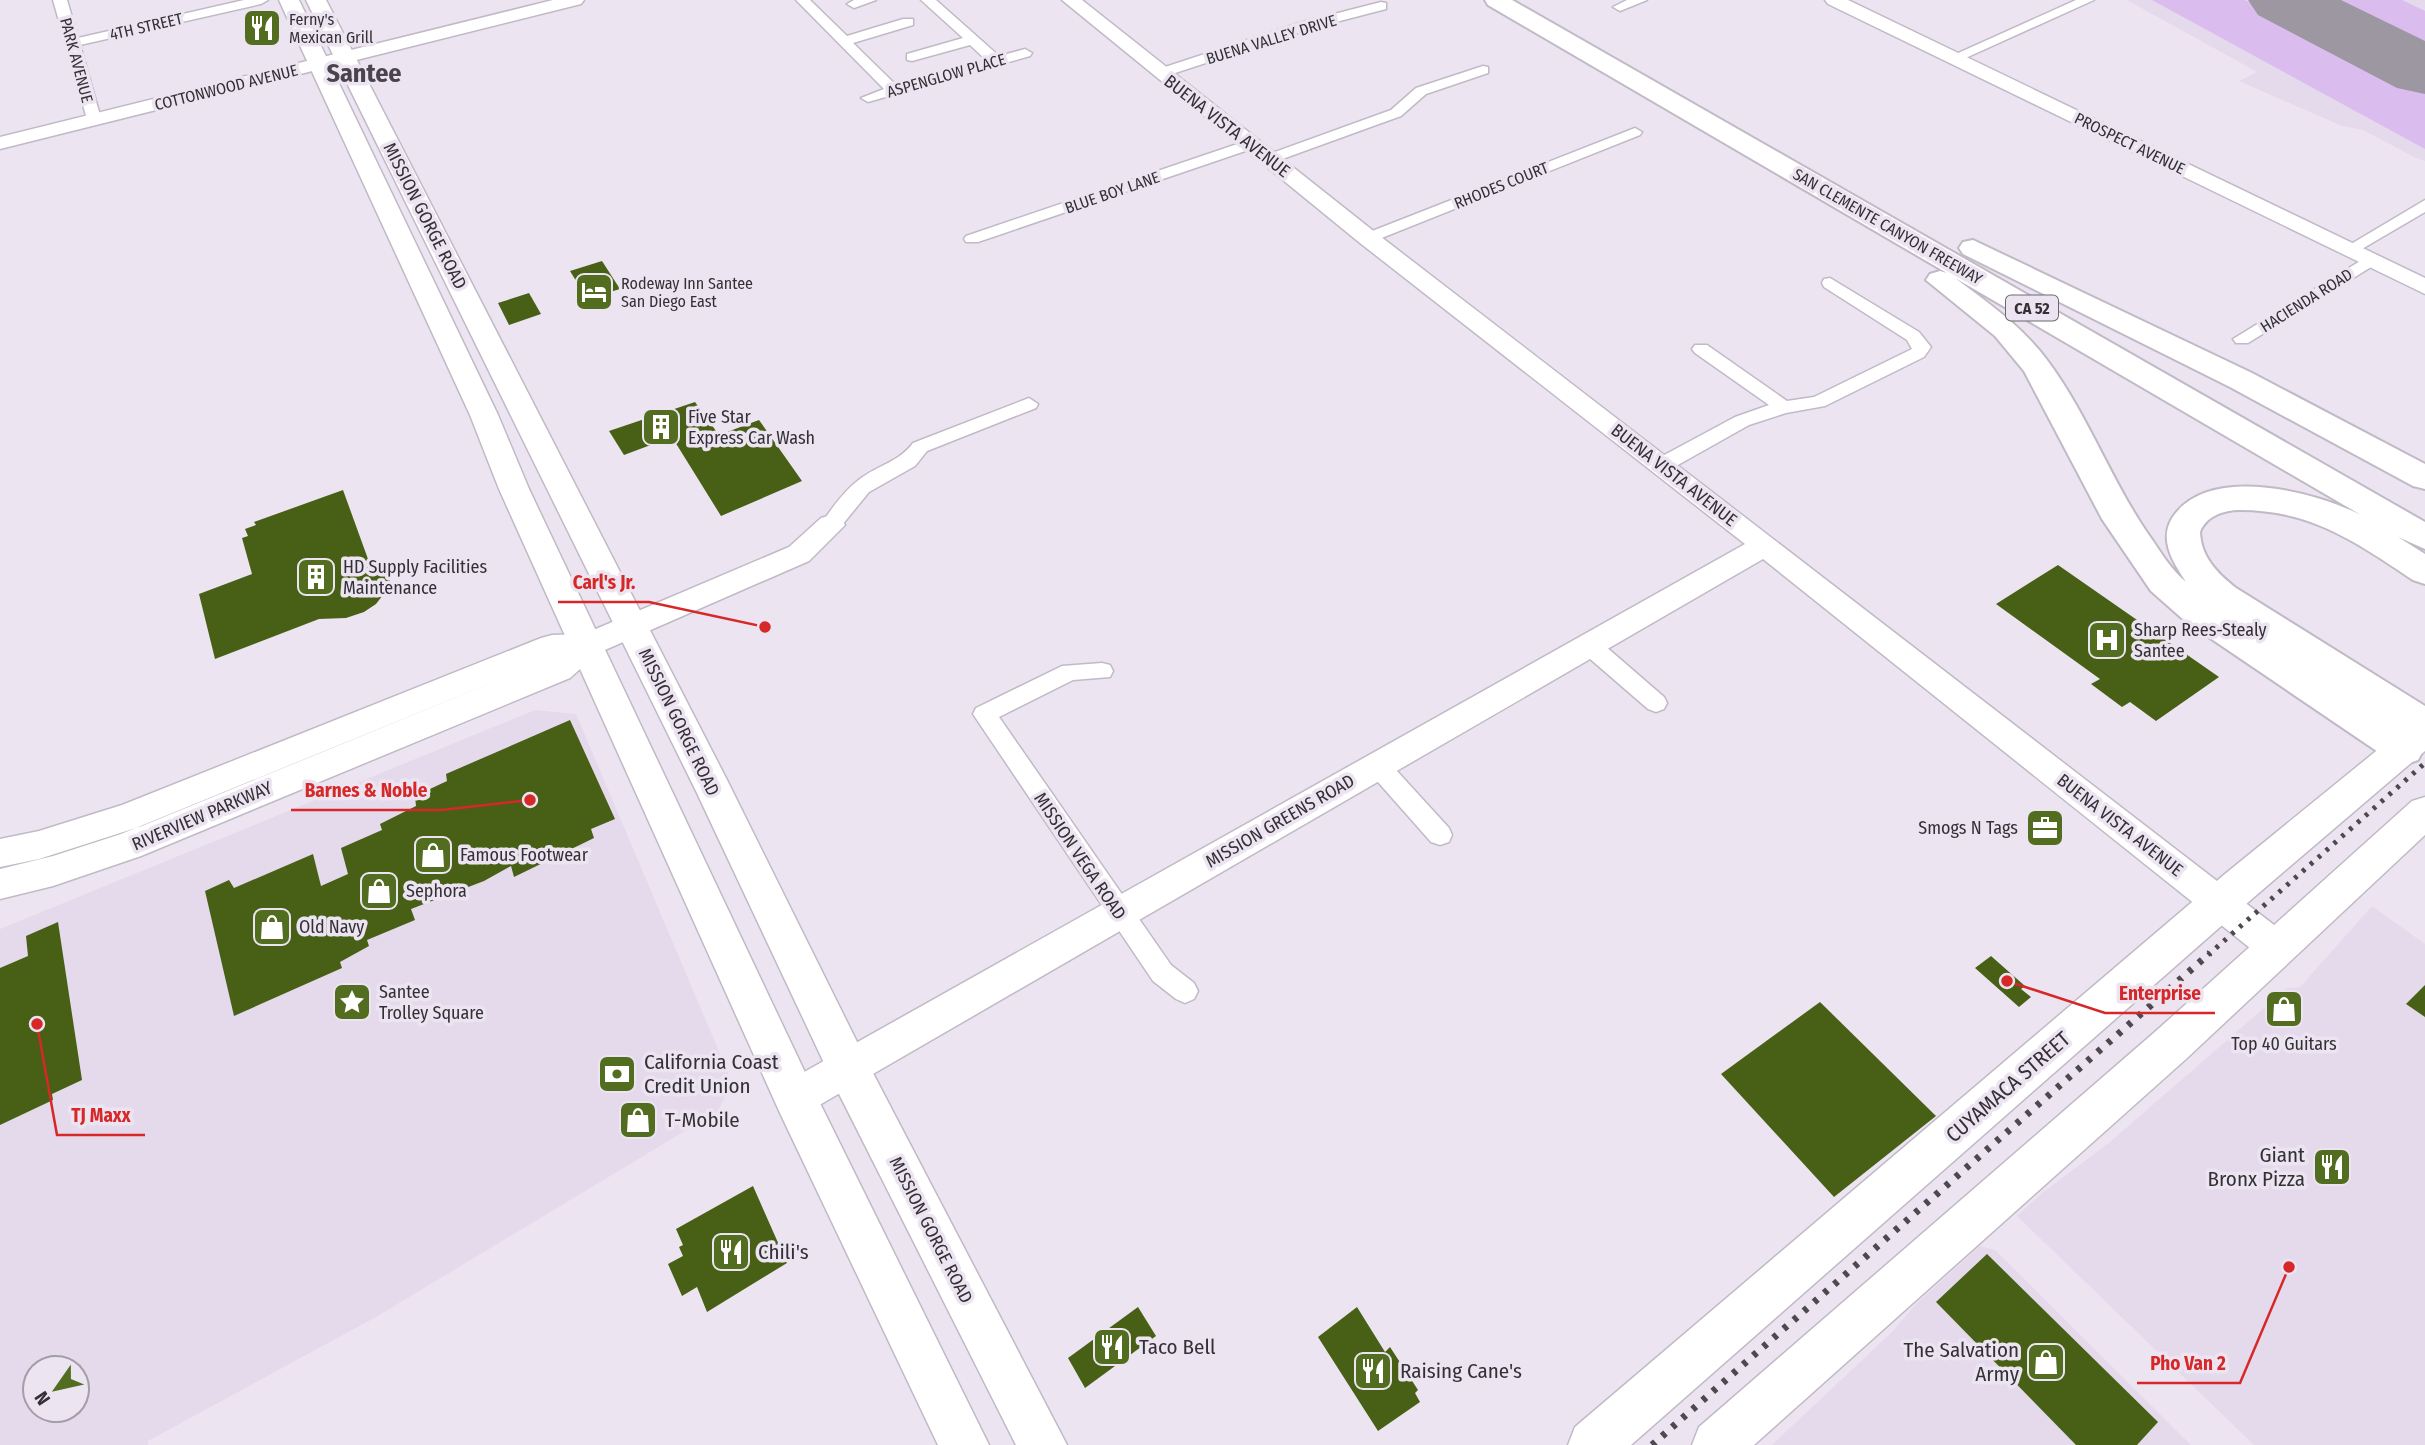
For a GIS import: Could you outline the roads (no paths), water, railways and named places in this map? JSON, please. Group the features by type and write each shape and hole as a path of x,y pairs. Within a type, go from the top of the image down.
{"highway":[{"name":"SAN CLEMENTE CANYON FREEWAY","path":"1496,0 2425,537"},
{"name":"SAN CLEMENTE CANYON FREEWAY","path":"1523,0 2425,514"},
{"path":"1637,81 1745,149 1965,297 2005,330 2036,366 2056,399 2119,519 2163,582 2198,612 2418,735"},
{"path":"1880,202 2241,380 2425,478"},
{"path":"2418,735 2206,582 2189,558 2184,543 2184,528 2192,515 2206,505 2228,499 2251,498 2294,505 2337,518 2425,571"}],"main road":[{"name":"MISSION GORGE ROAD","path":"289,0 332,61 631,626 848,1068 1042,1445"},
{"name":"MISSION GORGE ROAD","path":"316,0 332,61 514,489 795,1098 964,1445"},
{"name":"CUYAMACA STREET","path":"1593,1445 2418,735"},
{"path":"1717,1445 2420,824"}],"street":[{"name":"PARK AVENUE","path":"60,0 93,119"},
{"name":"4TH STREET","path":"72,43 261,0"},
{"name":"COTTONWOOD AVENUE","path":"0,143 575,0"},
{"path":"803,0 894,91"},
{"path":"854,4 869,0"},
{"path":"928,0 996,61"},
{"name":"BUENA VISTA AVENUE","path":"1071,0 1368,238 1765,545 2278,949"},
{"path":"1620,7 1640,0"},
{"name":"PROSPECT AVENUE","path":"1834,0 2425,287"},
{"path":"1954,58 2087,0"},
{"name":"BUENA VALLEY DRIVE","path":"1161,73 1304,26 1381,6"},
{"path":"844,41 908,22"},
{"path":"912,57 972,40"},
{"name":"ASPENGLOW PLACE","path":"868,98 1024,53"},
{"path":"1260,152 1396,113 1421,91 1483,69"},
{"name":"RHODES COURT","path":"1368,238 1634,132"},
{"name":"BLUE BOY LANE","path":"972,239 1260,152"},
{"name":"HACIENDA ROAD","path":"2349,250 2425,205"},
{"name":"HACIENDA ROAD","path":"2242,339 2370,260"},
{"path":"1661,465 1742,421 1784,407 1818,402 1918,353 1922,347 1913,336 1830,284"},
{"path":"1701,349 1784,407"},
{"path":"831,525 846,503 868,481 912,461 920,447 1029,404"},
{"name":"RIVERVIEW PARKWAY","path":"0,884 54,871 129,846 559,670 587,645 799,554 831,525"},
{"name":"MISSION GREENS ROAD","path":"795,1098 1765,545"},
{"name":"RIVERVIEW PARKWAY","path":"0,853 39,845 130,816 552,646 587,645"},
{"path":"1589,645 1656,703"},
{"name":"MISSION VEGA ROAD","path":"1102,671 1070,673 984,714 1161,973 1185,991"},
{"path":"1378,766 1440,835"}],"railway":[{"path":"2208,955 2425,763"},
{"path":"1652,1445 2210,953"}],"place":[{"name":"Ferny's Mexican Grill","path":"262,28"},
{"name":"Rodeway Inn Santee San Diego East","path":"594,292"},
{"name":"Five Star Express Car Wash","path":"661,427"},
{"name":"HD Supply Facilities Maintenance","path":"316,577"},
{"name":"Carl's Jr.","path":"765,627"},
{"name":"Sharp Rees-Stealy Santee","path":"2107,640"},
{"name":"Barnes & Noble","path":"530,800"},
{"name":"Smogs N Tags","path":"2045,828"},
{"name":"Famous Footwear","path":"433,855"},
{"name":"Sephora","path":"379,891"},
{"name":"Old Navy","path":"272,927"},
{"name":"Enterprise","path":"2007,981"},
{"name":"Santee Trolley Square","path":"352,1002"},
{"name":"Top 40 Guitars","path":"2284,1009"},
{"name":"TJ Maxx","path":"37,1024"},
{"name":"California Coast Credit Union","path":"617,1074"},
{"name":"T-Mobile","path":"638,1120"},
{"name":"Giant Bronx Pizza","path":"2332,1167"},
{"name":"Chili's","path":"731,1252"},
{"name":"Pho Van 2","path":"2289,1267"},
{"name":"Taco Bell","path":"1112,1347"},
{"name":"The Salvation Army","path":"2046,1362"},
{"name":"Raising Cane's","path":"1373,1371"}],"district":[{"name":"Santee","path":"364,73"}]}
